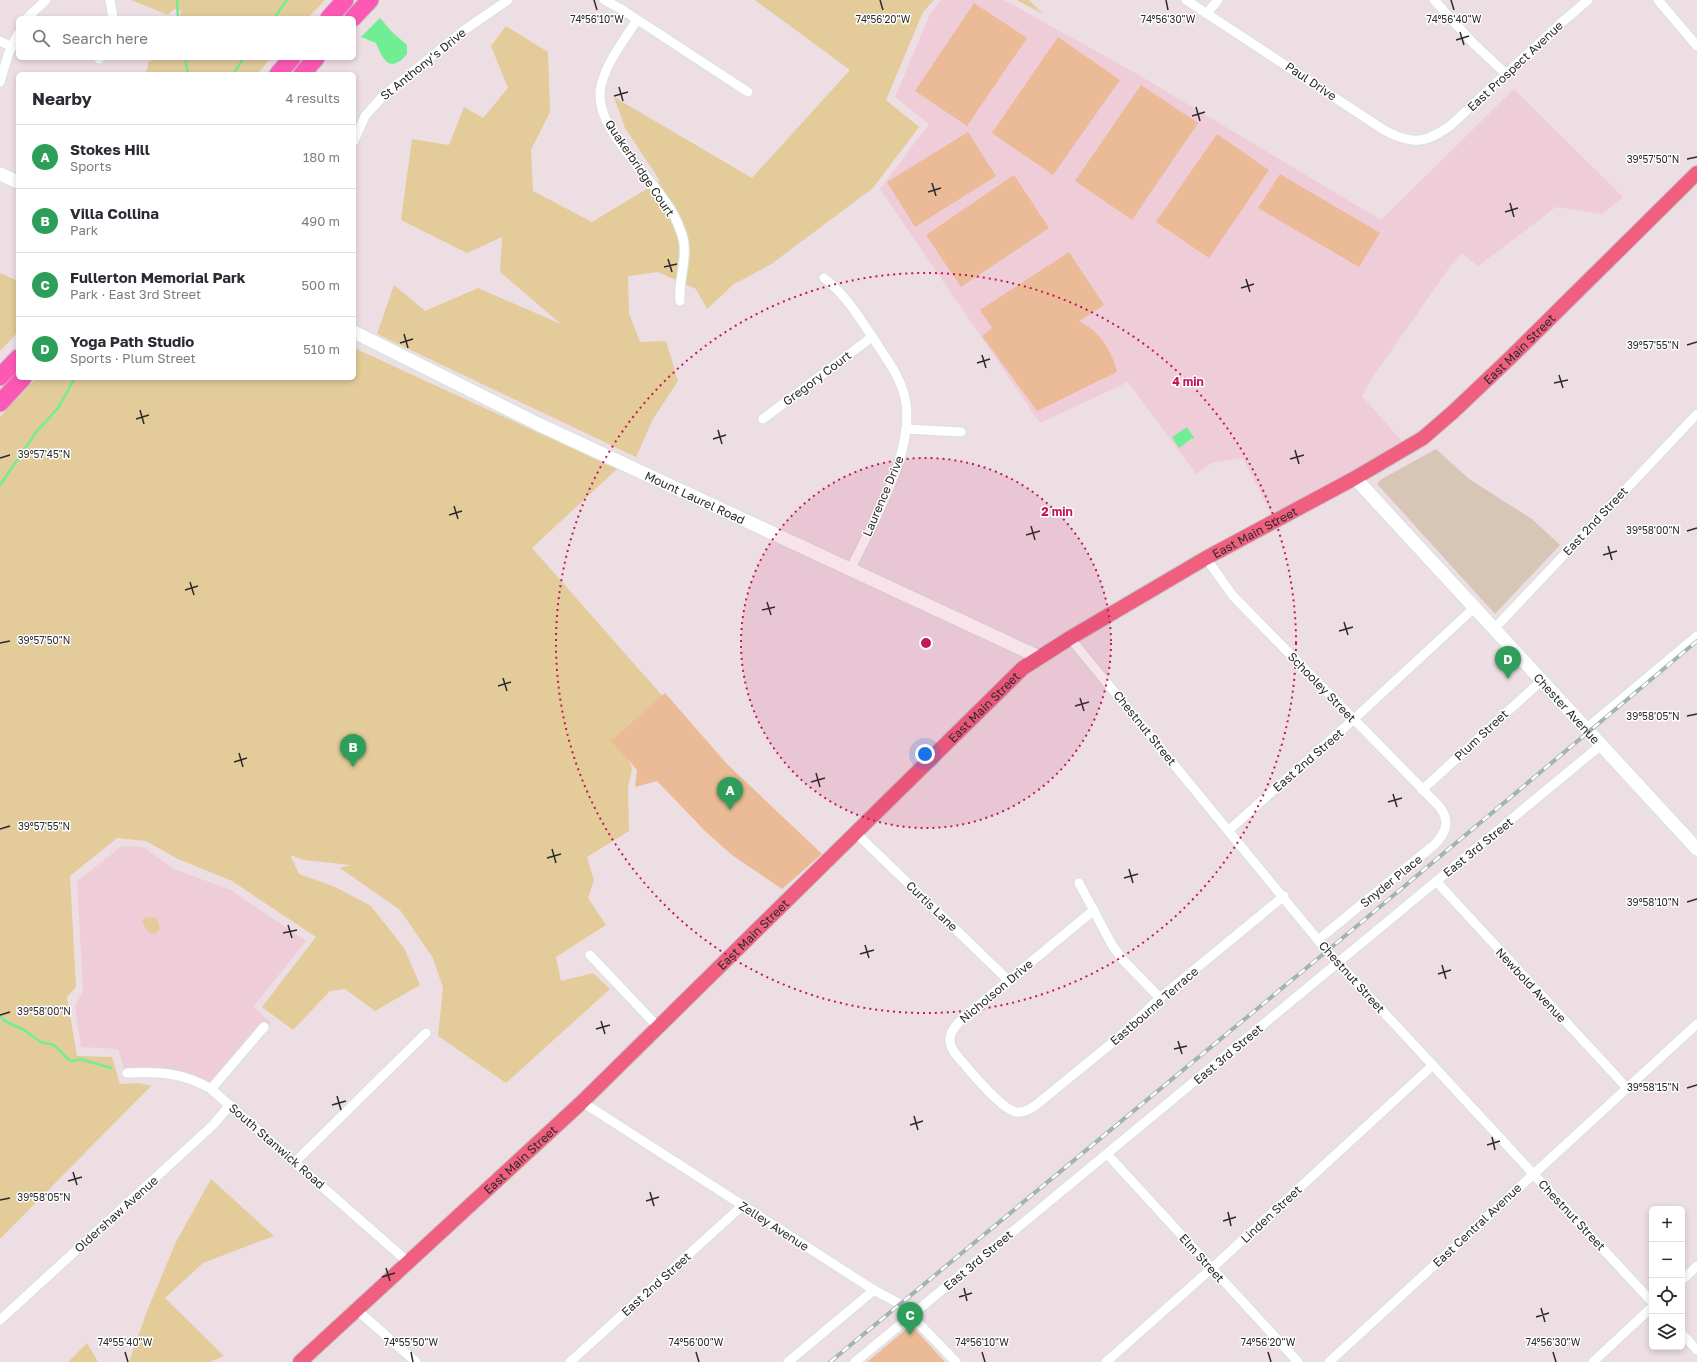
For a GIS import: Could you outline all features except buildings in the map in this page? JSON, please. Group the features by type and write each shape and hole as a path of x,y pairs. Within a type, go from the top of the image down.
{"highway":[{"path":"331,16 345,0"},
{"path":"355,16 370,0"},
{"path":"280,72 290,60"},
{"path":"304,72 314,60"},
{"path":"0,377 16,360"},
{"path":"0,403 21,380"}],"main road":[{"name":"East Main Street","path":"300,1362 582,1102 1012,678 1039,657 1206,558 1355,478 1414,444 1441,423 1697,173"},
{"path":"0,174 16,181"},
{"name":"Mount Laurel Road","path":"356,333 540,425 1039,657"},
{"name":"Chester Avenue","path":"1355,478 1697,850"}],"street":[{"path":"29,16 46,0"},
{"path":"110,0 113,16"},
{"name":"St Anthony's Drive","path":"356,136 365,116 383,96 463,31 508,0"},
{"path":"604,0 748,92"},
{"name":"Paul Drive","path":"1186,0 1398,138 1418,140 1441,132"},
{"path":"1207,13 1218,0"},
{"path":"1434,0 1473,43 1505,74"},
{"name":"East Prospect Avenue","path":"1441,132 1588,0"},
{"path":"1658,0 1697,46"},
{"name":"Quakerbridge Court","path":"637,20 603,79 600,104 608,122 621,143 664,199 682,233 684,254 680,301"},
{"path":"0,82 16,38"},
{"path":"0,41 12,47"},
{"name":"Laurence Drive","path":"824,278 840,292 887,358 904,391 906,413 905,440 897,467 850,570"},
{"name":"Gregory Court","path":"763,419 872,336"},
{"name":"East 2nd Street","path":"1494,629 1697,414"},
{"path":"906,429 961,432"},
{"name":"Schooley Street","path":"1206,558 1233,596 1443,811"},
{"name":"East 2nd Street","path":"1228,830 1354,719 1474,608"},
{"path":"1586,729 1697,636"},
{"name":"Chestnut Street","path":"1070,638 1284,896 1318,940 1649,1299"},
{"name":"Plum Street","path":"1422,790 1541,680"},
{"name":"East 3rd Street","path":"854,1362 1601,745"},
{"name":"Snyder Place","path":"1318,940 1414,862 1441,838 1447,824 1443,811"},
{"name":"Curtis Lane","path":"856,833 1008,980"},
{"name":"Newbold Avenue","path":"1436,881 1627,1088"},
{"path":"1079,883 1112,945 1123,960 1160,998"},
{"name":"Eastbourne Terrace","path":"1022,1112 1036,1105 1118,1038 1160,998 1284,896"},
{"name":"Nicholson Drive","path":"1022,1112 1011,1110 1001,1103 954,1052 949,1043 950,1033 957,1023 1094,910"},
{"path":"590,955 658,1027"},
{"name":"East Central Avenue","path":"1329,1362 1697,1024"},
{"path":"211,1089 264,1027"},
{"path":"295,1162 426,1033"},
{"name":"Linden Street","path":"1106,1362 1211,1269 1433,1065"},
{"name":"South Stanwick Road","path":"127,1073 152,1072 175,1074 193,1080 211,1089 408,1262"},
{"name":"Zelley Avenue","path":"582,1102 874,1290 900,1304 956,1362"},
{"name":"Oldershaw Avenue","path":"0,1320 213,1125 230,1105"},
{"name":"Elm Street","path":"1107,1154 1298,1362"},
{"name":"East 2nd Street","path":"570,1362 742,1206"},
{"path":"1684,1278 1697,1266"},
{"path":"788,1362 874,1290"},
{"path":"357,1310 416,1362"},
{"path":"1593,1362 1649,1310"},
{"path":"1685,1337 1697,1350"}],"shaded area":[{"path":"131,0 325,0 310,16 180,16 181,11 174,9 168,15"},
{"path":"755,0 934,0 923,12 886,100 919,127 873,188 770,265 734,284 707,309 696,289 658,272 628,276 629,313 640,342 666,341 678,381 653,419 636,457 377,334 394,285 425,311 478,288 561,324 500,272 502,237 467,253 401,220 412,139 449,145 464,107 483,118 508,88 491,46 506,26 548,52 550,112 531,150 533,191 592,222 660,181 625,128 614,97 752,178 850,70"},
{"path":"941,0 1004,0 1137,74 1381,220 1514,89 1623,197 1602,214 1556,207 1478,266 1462,254 1451,265 1373,377 1362,396 1408,448 1274,520 1243,458 1212,463 1196,474 1128,382 1040,423 880,189 929,124 895,97 930,14"},
{"path":"1017,0 1029,0 1043,14"},
{"path":"974,3 1027,38 967,126 915,91"},
{"path":"380,18 392,32 407,45 407,54 396,63 392,64 384,59 376,43 361,37"},
{"path":"1058,37 1120,80 1053,175 992,133"},
{"path":"153,60 269,60 259,72 145,72 148,68 148,62"},
{"path":"1141,85 1198,123 1132,220 1075,181"},
{"path":"968,132 996,176 915,227 887,182"},
{"path":"1217,134 1269,170 1209,258 1156,222"},
{"path":"1280,174 1380,233 1359,267 1258,208"},
{"path":"1014,175 1049,228 961,287 926,235"},
{"path":"1069,252 1104,305 1079,321 1093,330 1104,342 1112,357 1117,372 1037,411 982,336 992,328 980,310"},
{"path":"0,273 16,280 16,334 0,351"},
{"path":"356,349 617,469 532,548 681,717 621,744 632,768 628,788 629,831 587,857 594,880 588,898 606,925 556,957 561,981 593,973 610,989 506,1083 438,1036 443,988 433,958 400,910 340,868 351,865 304,860 290,855 299,874 335,887 371,906 404,948 420,985 375,1011 345,989 330,991 293,1030 262,1007 316,937 232,881 178,859 146,841 117,838 70,876 76,987 67,997 77,1056 112,1057 120,1084 138,1083 151,1086 0,1239 0,417 34,380 356,380"},
{"path":"1187,427 1194,438 1179,448 1172,437"},
{"path":"1436,449 1469,479 1532,519 1560,545 1495,614 1378,485 1380,480"},
{"path":"665,693 727,764 822,854 782,889 732,855 706,832 657,781 635,787 637,770 611,741"},
{"path":"122,846 143,847 174,869 231,890 306,941 253,1007 271,1022 211,1089 184,1076 126,1076 118,1049 81,1047 75,1006 83,991 77,881"},
{"path":"156,917 160,928 155,934 149,933 142,922 144,918"},
{"path":"211,1179 274,1236 203,1263 165,1298 224,1356 209,1362 129,1362 147,1311 176,1242"},
{"path":"911,1325 945,1362 867,1362"},
{"path":"87,1343 98,1362 68,1362"}],"waterway":[{"path":"177,0 178,16"},
{"path":"275,16 287,0"},
{"path":"185,60 188,72"},
{"path":"234,72 243,60"},
{"path":"0,485 37,431 58,408 74,380"},
{"path":"0,1015 5,1021 24,1030 41,1042 54,1045 69,1060 74,1061 80,1059 111,1068"}],"railway":[{"path":"830,1362 1327,951 1697,641"}],"place":[{"name":"Yoga Path Studio","path":"1508,679"},
{"name":"Villa Collina","path":"353,767"},
{"name":"Stokes Hill","path":"730,810"},
{"name":"Fullerton Memorial Park","path":"910,1335"}]}
